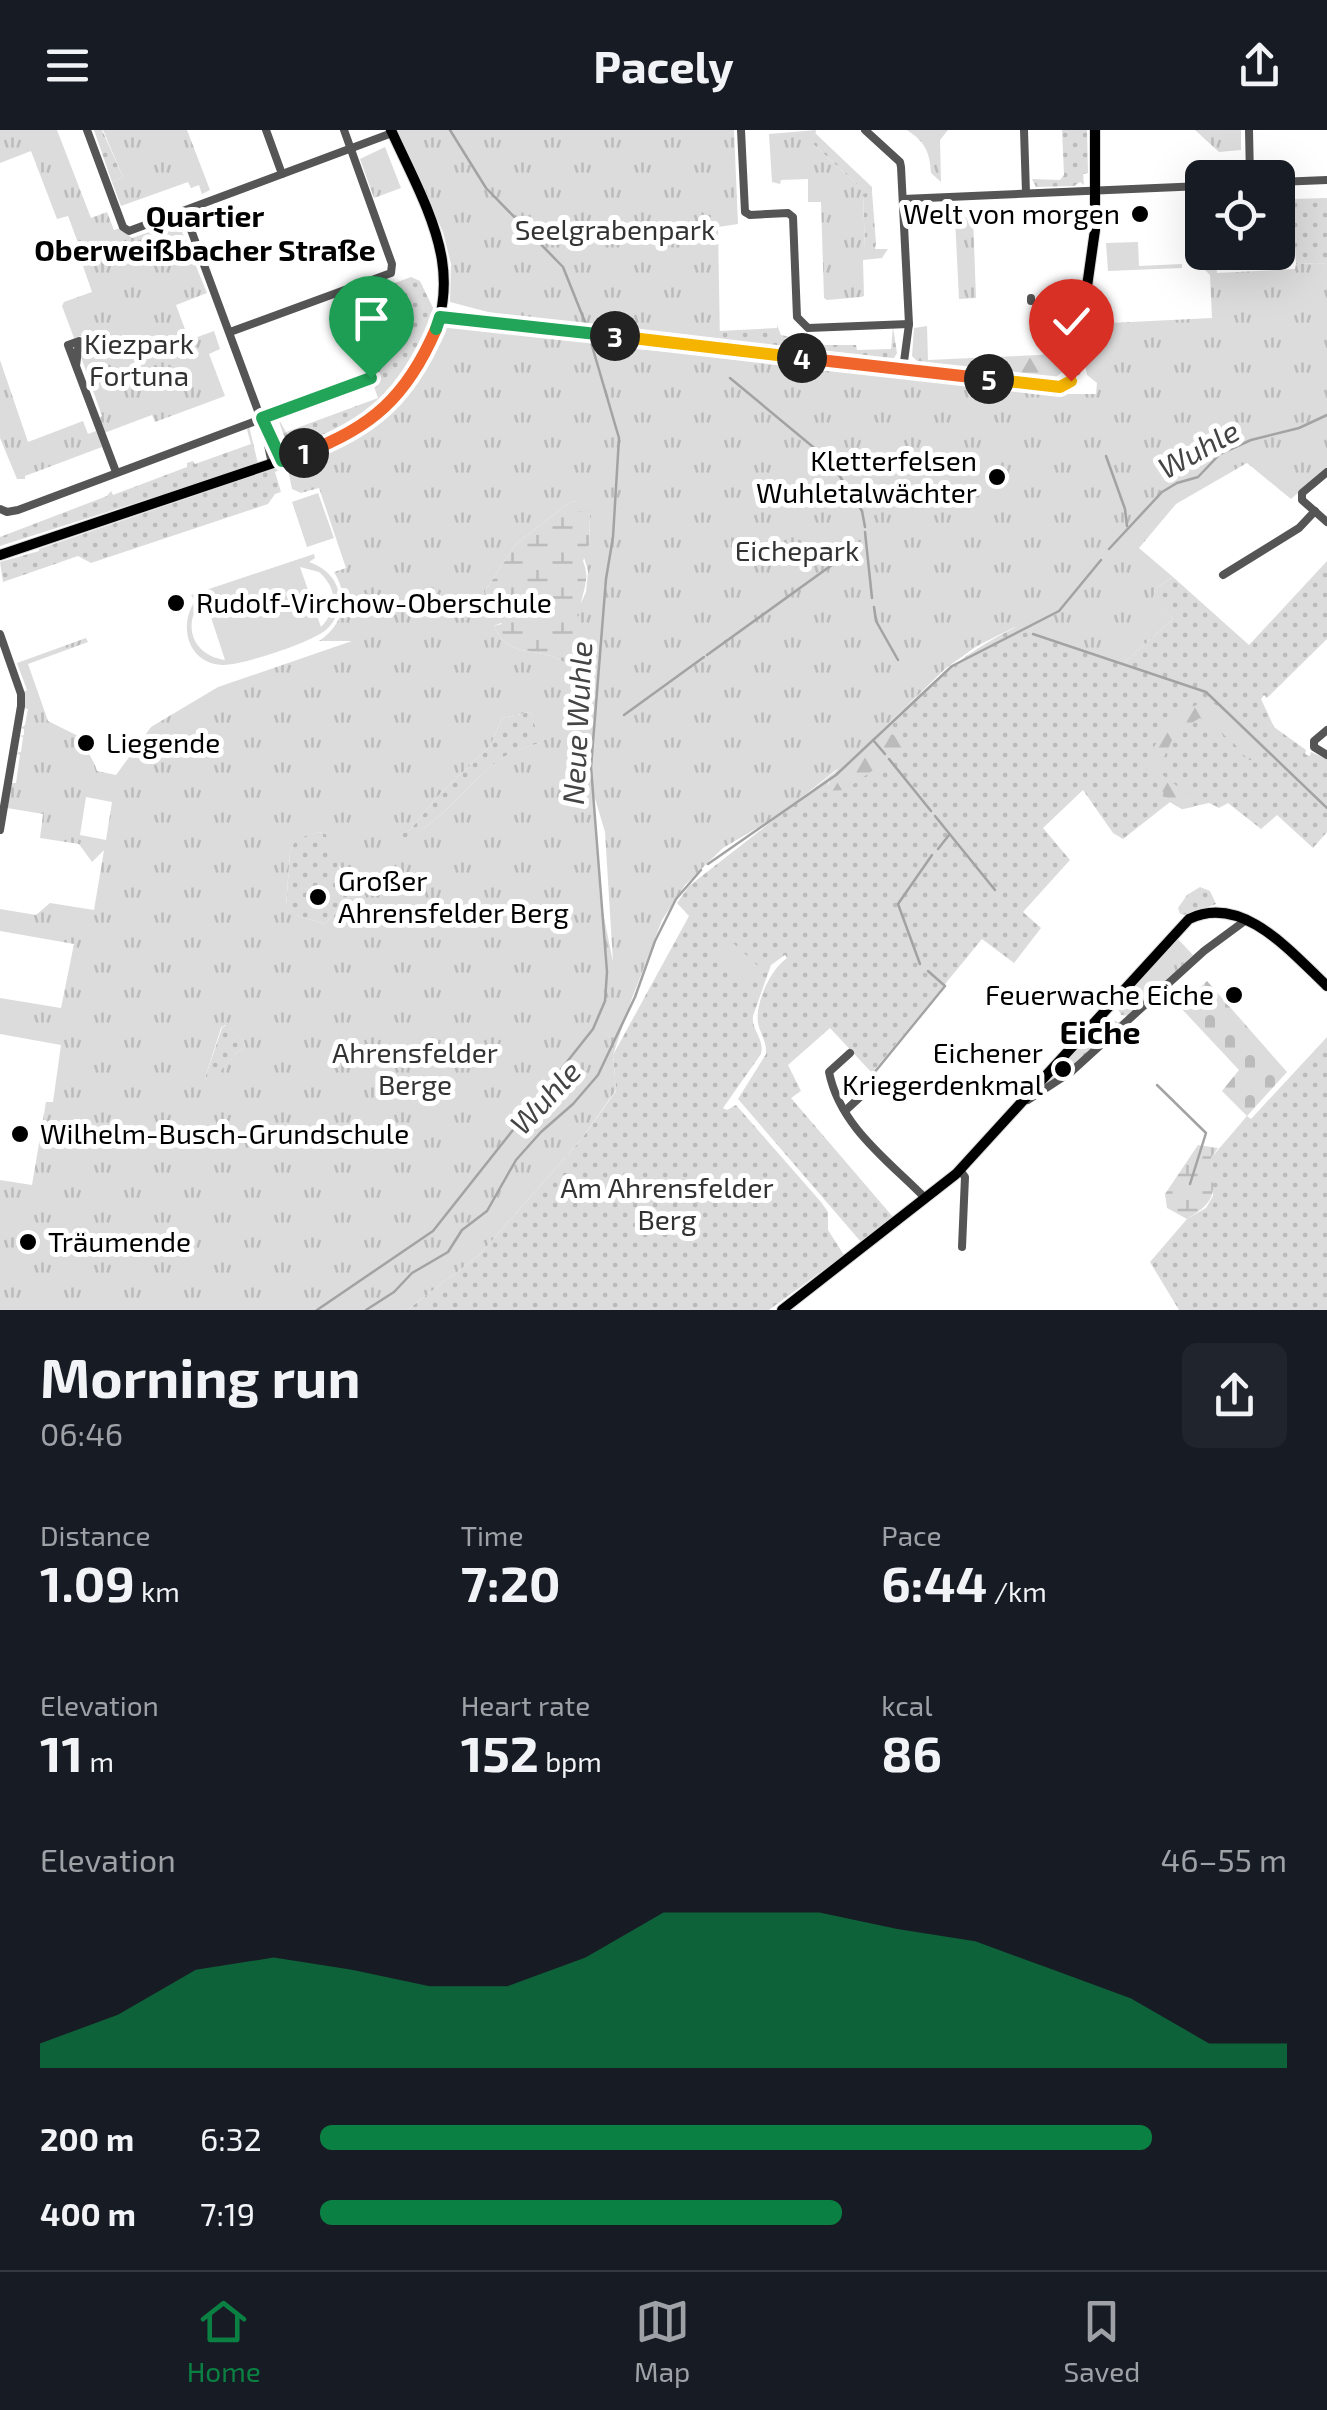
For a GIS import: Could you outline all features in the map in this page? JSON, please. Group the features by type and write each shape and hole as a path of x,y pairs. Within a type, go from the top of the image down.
{"main road":[{"path":"440,317 1066,386 1075,370 1095,230 1095,130"},
{"path":"0,554 277,463 338,440 374,418 413,375 440,317 444,278 440,248 392,132"},
{"path":"782,1310 960,1170 1189,919 1220,910 1246,920 1274,938 1327,986"}],"street":[{"path":"87,130 126,230 392,132"},
{"path":"266,130 282,174"},
{"path":"230,332 391,273 393,267 344,130"},
{"path":"741,130 745,212 788,213 793,217 797,317 801,323 808,328 909,324"},
{"path":"865,130 900,162 909,324 904,369"},
{"path":"1024,130 1026,194"},
{"path":"1248,130 1249,160"},
{"path":"1295,181 1327,180"},
{"path":"902,199 1185,187"},
{"path":"184,211 277,463"},
{"path":"0,509 18,510 263,422 371,378 379,364 352,288"},
{"path":"76,366 116,472"},
{"path":"1327,472 1302,493 1302,500 1327,522"},
{"path":"1223,575 1299,528 1315,511"},
{"path":"0,634 21,694 0,830"},
{"path":"1327,730 1314,742 1314,747 1327,755"},
{"path":"1028,1100 1071,1072 1204,950 1246,920"},
{"path":"1109,1008 1126,1025"},
{"path":"850,1053 829,1072 846,1110 866,1141 926,1198"},
{"path":"846,1110 874,1085"},
{"path":"960,1170 966,1177 962,1247"}],"green space":[{"name":"Kiezpark Fortuna","path":"0,130 57,130 91,218 107,212 114,230 120,228 132,238 178,222 207,293 176,305 189,340 214,331 220,349 209,354 225,396 155,422 152,415 104,433 99,418 102,416 81,357 86,346 81,336 74,338 62,306 92,292 83,266 86,264 68,216 57,219 31,151 0,163"},
{"path":"94,130 102,130 123,177 112,182"},
{"path":"103,130 187,130 210,190 202,194 199,185 191,188 188,182 121,206 112,182 123,177"},
{"name":"Seelgrabenpark","path":"396,130 734,130 738,224 718,227 720,341 515,319 450,302 451,264 443,232"},
{"path":"816,130 814,145 860,187 872,187 872,192 863,194 865,249 888,249 882,258 863,260 861,297 824,298 821,202 808,202 808,179 772,182 769,134"},
{"path":"907,130 948,130 940,140 941,182 931,173 925,148"},
{"path":"1062,130 1087,130 1088,173 1083,174 1084,185 1080,182 1074,186 1036,187 1032,179 1060,180 1064,175"},
{"path":"1195,130 1241,130 1241,150 1219,152"},
{"path":"814,132 872,187 861,188 813,144"},
{"path":"385,147 401,188 374,198 360,159"},
{"path":"872,192 876,243 875,249 865,250 863,193"},
{"path":"1327,198 1327,263 1296,264 1295,199"},
{"path":"973,217 976,298 959,299 955,218"},
{"path":"1138,242 1139,266 1182,264 1182,268 1108,271 1106,243"},
{"path":"1327,263 1327,467 1291,499 1247,463 1176,504 1139,548 1173,577 1155,589 1153,599 1173,619 1124,663 1015,627 977,646 946,668 861,750 781,814 723,848 685,885 662,920 613,1055 616,1090 580,1141 478,1256 407,1310 0,1310 0,1180 32,1185 46,1102 53,1102 61,1045 0,1034 0,998 61,1008 74,944 0,931 0,909 36,915 50,903 94,910 104,850 92,862 79,844 40,838 43,814 7,808 11,783 16,783 20,755 16,753 21,752 23,737 19,736 24,735 21,728 28,709 24,708 23,692 27,690 17,663 86,638 88,642 28,664 48,721 80,737 97,771 116,775 151,727 218,687 352,641 319,641 339,619 342,591 334,572 346,568 319,488 301,493 292,489 287,465 342,443 390,412 417,382 436,341 452,323 589,339 600,346 844,367 853,368 853,372 888,372 1064,394 1096,394 1097,383 1087,375 1085,364 1090,324 1212,318 1210,275 1205,270 1295,270 1296,264","holes":["577,501 577,511 590,512 589,545 583,554 588,571 586,592 580,605 574,666 505,642 494,626 503,622 490,609 485,591 516,544 570,502","530,712 541,743 499,760 404,843 399,835 410,830 438,796 490,746 502,718","594,795 605,832 613,962 600,897","86,797 112,802 106,840 80,835","319,832 326,834 331,856 349,878 353,891 325,924 298,916 286,906 290,852 296,839","225,1025 244,1041 245,1047 211,1082 205,1078"]},
{"path":"411,277 420,281 433,308 426,338 405,375 368,414 339,431 289,450 277,416 286,432 378,398 372,381 379,374 381,361 396,354 373,291"},
{"path":"1075,306 1065,370 1056,377 919,363 912,356 914,328 927,326 928,360 1052,352 1052,344 1057,343 1056,312 1038,312 1038,308"},
{"path":"777,325 781,335 825,345 856,345 857,350 891,349 893,327 897,353 884,360 720,341 719,331"},
{"path":"0,360 28,442 83,421 88,434 96,431 102,447 17,479 0,438"},
{"path":"249,426 258,464 0,546 0,537 107,496 111,491 113,495 187,467 187,463 195,464 251,444"},
{"path":"995,464 1005,468 1009,478 1005,488 995,492 985,488 981,478 985,468"},
{"path":"276,468 281,492 268,504 91,563 78,556 3,582 0,562"},
{"path":"318,493 334,538 307,547 292,502"},
{"path":"577,501 590,511 589,545 583,561 586,580 574,667 505,642 494,626 502,624 490,610 485,591 516,544 570,502"},
{"path":"314,554 309,562 333,578 339,605 333,623 318,635 260,658 222,665 201,658 189,642 187,621 195,601 191,595","holes":["300,567 319,572 330,585 333,606 321,627","205,599 225,660 204,652 193,636 193,617"]},
{"name":"Am Ahrensfelder Berg","path":"1327,561 1327,639 1267,698 1264,695 1261,699 1274,727 1306,750 1305,754 1310,756 1311,752 1327,759 1327,832 1313,848 1277,815 1261,829 1228,803 1219,808 1209,803 1182,809 1170,802 1123,839 1113,833 1083,790 1043,828 1070,860 1023,912 1041,928 1014,963 982,939 872,1073 830,1028 788,1065 801,1091 791,1098 893,1217 861,1242 738,1099 766,1054 758,1023 759,1006 770,978 787,958 785,955 771,965 753,1016 761,1054 723,1108 736,1105 821,1202 828,1212 828,1230 844,1255 769,1310 407,1310 478,1256 580,1141 616,1091 613,1055 689,916 677,903 689,886 835,772 828,791 836,789 890,736 882,730 944,673 1016,627 1124,663 1173,619 1153,600 1155,589 1173,577 1249,645"},
{"path":"1206,700 1239,722 1263,754 1259,760 1248,760 1232,741 1200,718 1176,732 1160,773 1194,799 1193,807 1182,809 1170,802 1146,768 1168,727"},
{"path":"530,712 542,743 500,760 404,844 398,835 410,830 438,796 490,746 502,718"},
{"path":"882,730 900,738 906,747 845,790 827,791 841,765"},
{"path":"326,834 341,872 353,885 353,891 325,924 298,916 286,907 290,852 296,838"},
{"path":"1200,887 1210,891 1216,904 1180,914 1178,908 1187,895"},
{"path":"1176,937 1193,955 1130,1016 1121,1015 1116,1005"},
{"path":"732,942 759,967 745,983 718,958"},
{"path":"1207,981 1287,1072 1247,1116 1222,1091 1239,1070 1180,1007"},
{"path":"1106,1016 1120,1023 1078,1063 1034,1093"},
{"path":"226,1025 244,1041 245,1047 211,1083 205,1078"},
{"path":"1327,1037 1327,1310 1179,1310 1150,1262 1187,1219 1206,1208 1213,1196 1211,1158 1247,1116 1251,1119"},
{"path":"1198,1145 1218,1148 1211,1158 1212,1194 1205,1206 1187,1219 1167,1208 1165,1194"}],"waterway":[{"name":"Neue Wuhle","path":"450,130 486,188 563,267 587,327"},
{"name":"Neue Wuhle","path":"317,1310 433,1231 593,1029 605,1001 607,972 591,767 619,438 590,339"},
{"path":"730,378 830,461 862,511 865,527"},
{"name":"Wuhle","path":"1109,549 1162,492 1198,477 1220,454 1327,415"},
{"path":"1106,456 1127,526"},
{"path":"865,532 872,598"},
{"path":"707,655 854,549"},
{"name":"Wuhle","path":"708,864 836,775 952,666 1059,611 1101,560"},
{"path":"874,607 876,621 898,660"},
{"path":"1033,634 1206,692 1327,808"},
{"path":"624,715 704,657"},
{"path":"873,740 885,754"},
{"path":"889,759 931,811"},
{"path":"935,816 995,890"},
{"path":"938,849 949,835"},
{"path":"920,964 898,904 932,855"},
{"name":"Wuhle","path":"366,1310 394,1292 412,1273 448,1252 462,1230 487,1211 516,1160 598,1075 676,899 701,870"},
{"path":"874,1073 945,986 928,971"},
{"path":"1157,1085 1206,1133 1190,1184"}],"place":[{"name":"Welt von morgen","path":"1140,214"},
{"name":"Kletterfelsen Wuhletalwächter","path":"997,477"},
{"name":"Rudolf-Virchow-Oberschule","path":"176,603"},
{"name":"Liegende","path":"86,743"},
{"name":"Großer Ahrensfelder Berg","path":"318,897"},
{"name":"Feuerwache Eiche","path":"1234,995"},
{"name":"Eichener Kriegerdenkmal","path":"1063,1069"},
{"name":"Wilhelm-Busch-Grundschule","path":"20,1134"},
{"name":"Träumende","path":"28,1242"}],"district":[{"name":"Quartier Oberweißbacher Straße","path":"205,234"},
{"name":"Eiche","path":"1100,1033"}],"route":[{"path":"371,378 262,418 282,461 338,440 374,418 413,375 440,317 1046,386 1065,386 1071,381"}],"park label":[{"name":"Eichepark","path":"797,551"},
{"name":"Ahrensfelder Berge","path":"415,1069"}]}
